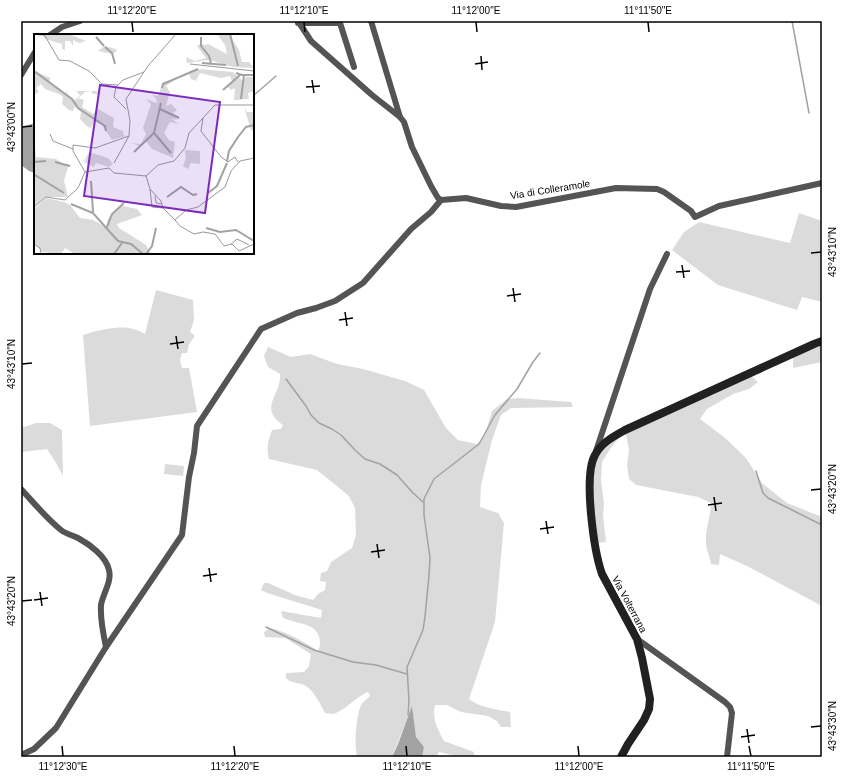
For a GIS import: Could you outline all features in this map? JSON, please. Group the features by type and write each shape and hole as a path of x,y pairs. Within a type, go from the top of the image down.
{"main road":[{"path":"595,454 604,444 625,430 814,344 822,342"},
{"name":"Via Volterrana","path":"595,454 590,466 589,478 598,562 602,574 637,639 650,700 649,709 644,720 621,757"}],"street":[{"path":"52,34 62,27 80,21"},
{"path":"371,21 400,117"},
{"path":"21,755 34,749 56,728 106,647 182,535 197,426 261,329 296,313 316,308 335,300 363,284 411,230 431,212 441,200 438,198 431,186 412,147 404,122 400,117 377,99 311,41 298,22"},
{"path":"298,22 340,23 354,67"},
{"path":"21,75 34,54"},
{"name":"Via di Colleramole","path":"441,200 466,198 501,206 516,207 616,188 657,189 664,192 691,211 695,217 719,206 822,183"},
{"name":"Via Volterrana","path":"595,454 650,289 667,254"},
{"path":"21,489 51,522 63,532 77,537 89,545 106,563 110,575 101,605 102,629 106,647"},
{"path":"637,639 730,707 732,713 727,757"}],"shaded area":[{"path":"34,123 34,173 21,165 21,127"},
{"path":"799,213 822,221 822,302 802,297 797,310 718,285 672,250 684,232 699,222 790,243"},
{"path":"156,290 193,300 194,320 190,332 195,336 189,344 187,353 182,353 180,360 182,368 189,368 197,412 90,426 83,335 106,329 122,327 138,330 145,334"},
{"path":"822,341 822,362 793,368 793,353"},
{"path":"268,347 291,357 310,354 337,364 363,369 405,381 424,390 446,428 458,440 477,444 485,435 492,411 507,399 517,398 571,402 573,407 511,408 501,415 492,440 481,485 480,507 498,513 504,523 495,622 469,699 483,706 510,712 511,727 501,727 497,721 488,716 461,712 447,705 435,705 434,710 436,723 444,741 474,752 474,757 461,757 439,752 436,757 422,757 424,747 416,737 412,707 392,757 357,757 356,739 359,710 361,705 370,696 368,692 336,713 325,713 317,698 309,688 286,678 286,673 304,672 309,666 311,654 285,638 265,637 264,632 270,628 295,637 318,651 320,639 315,630 307,625 283,618 281,611 321,618 322,610 261,590 264,583 268,583 295,595 313,600 318,594 325,590 326,582 320,581 321,573 327,571 331,562 352,548 356,535 355,508 349,496 317,470 269,459 268,444 272,430 281,429 283,425 275,419 272,412 272,401 278,388 280,374 268,367 264,356"},
{"path":"749,374 758,382 749,389 733,394 707,409 700,419 724,437 746,458 762,483 787,503 822,517 822,606 747,566 720,554 719,565 711,564 706,537 711,503 698,497 636,485 629,479 627,465 629,450 625,430"},
{"path":"36,423 50,423 62,430 63,476 47,449 21,452 21,428"},
{"path":"625,430 602,462 601,480 606,542 594,543 590,504 591,465 595,454 603,444"},
{"path":"165,464 184,466 183,476 164,474"},
{"path":"412,706 416,737 424,747 422,757 392,757 398,744"}],"waterway":[{"path":"792,21 809,113"},
{"path":"254,95 276,76"},
{"path":"408,715 409,701 407,667 423,630 429,575 430,558 424,515 424,499 434,479 479,444 495,415 517,389 540,353"},
{"path":"286,379 311,415 319,423 341,435 365,459 380,464 397,475 423,502"},
{"path":"756,471 763,493 768,498 822,525"},
{"path":"266,627 314,650 353,662 376,665 407,674"}]}
